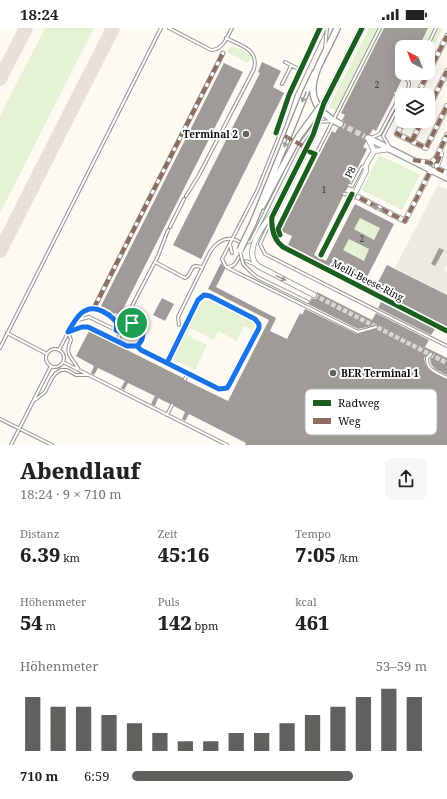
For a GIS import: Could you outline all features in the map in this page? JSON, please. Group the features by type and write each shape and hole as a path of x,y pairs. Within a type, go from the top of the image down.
{"street":[{"path":"253,223 315,73 337,28"},
{"path":"314,295 258,266 252,260 252,249 273,215 313,136 324,103 362,28"},
{"path":"421,88 447,36"},
{"path":"94,308 223,54"},
{"path":"435,94 447,71"},
{"path":"315,73 313,87 314,98 322,111 333,121 340,124"},
{"path":"240,250 299,136 324,103"},
{"path":"400,128 397,134 426,148 446,109"},
{"path":"441,117 447,120"},
{"path":"412,141 418,128"},
{"path":"412,160 431,163 436,158 447,135"},
{"path":"368,138 447,178"},
{"path":"368,138 374,151"},
{"path":"447,142 436,166 438,169 447,173"},
{"path":"374,151 390,149"},
{"path":"321,255 352,194 355,193 366,171 366,165 374,151"},
{"path":"352,194 405,221 431,170"},
{"name":"Melli-Beese-Ring","path":"273,215 272,227 274,235 277,242 283,247 447,331"}],"lane":[{"path":"0,348 161,28"},
{"path":"169,28 211,50 219,49 232,28"},
{"path":"325,52 326,28"},
{"path":"326,28 304,72 257,191 223,256 222,262 226,267 358,332 376,327"},
{"path":"280,235 278,229 380,28"},
{"path":"430,40 436,28"},
{"path":"186,196 254,69 256,61 251,51 226,38"},
{"path":"285,62 304,72"},
{"path":"282,84 291,66"},
{"path":"368,138 375,137 380,134 395,106"},
{"path":"390,149 383,136 395,113"},
{"path":"179,325 178,317 202,267 213,248 219,242 232,239 244,244 251,240 306,134 314,124 318,122 333,121"},
{"name":"P8","path":"349,185 352,186 362,167 366,165"},
{"path":"344,194 352,194"},
{"path":"170,227 184,200"},
{"path":"273,215 260,241 261,247 265,254 447,346"},
{"path":"132,323 132,306 155,262 168,230"},
{"path":"230,242 232,253"},
{"path":"240,250 242,262 250,272 308,302"},
{"path":"226,267 231,267 236,264 239,257"},
{"path":"246,261 258,266"},
{"path":"155,262 184,278 188,276 196,266 202,267"},
{"path":"137,346 141,350 167,363 188,373 219,389 227,388 259,328 258,322 216,299 204,295 198,300 167,363"},
{"path":"59,350 75,322 82,313 88,309 94,308 112,317 117,323 116,330"},
{"path":"75,322 89,317 120,332"},
{"path":"68,332 82,327 88,327 130,347 137,346 142,340 143,332 139,326 132,323 124,326 120,332 120,338 124,344"},
{"path":"68,332 71,340 68,347 68,353 79,370"},
{"path":"7,333 47,354"},
{"path":"51,350 59,350 63,354 63,362 60,366 51,366 46,359 47,354 51,350"},
{"path":"431,354 427,358 430,369 447,378"},
{"path":"63,362 227,445"},
{"path":"12,445 51,366"},
{"path":"34,400 45,392 52,378 61,370 67,370 76,375 88,375"},
{"path":"184,379 188,373"},
{"path":"167,415 172,405"},
{"path":"0,419 52,445"}],"green space":[{"path":"45,28 94,28 0,213 0,116"},
{"path":"369,28 383,28 340,113 329,107"},
{"path":"429,28 443,28 435,44 435,40 423,40"},
{"path":"230,47 239,48 247,54 251,58 248,63 227,52"},
{"path":"379,155 420,175 402,210 362,190"},
{"path":"360,218 380,228 374,240 354,229"},
{"path":"349,239 369,249 364,261 343,250"},
{"path":"205,298 253,321 255,325 253,330 244,326 237,341 218,331 214,340 190,328 187,335 207,345 195,370 177,361 174,355 202,300"}],"shaded area":[{"path":"438,185 447,189 447,265 444,271 447,272 447,295 395,268"}],"building":[{"path":"384,28 428,28 422,40 395,40 395,80 402,80 398,88 395,88 395,91 393,92 394,96 376,131 373,129 370,134 366,134 364,136 366,142 363,147 367,149 350,183 347,184 348,187 345,192 342,193 343,196 314,255 326,261 355,204 394,224 365,281 376,286 387,265 447,295 447,327 288,245 292,236 281,231 332,131 335,133 338,128 342,128 344,126 344,122 342,120 345,115 341,113","holes":["360,218 380,228 374,240 354,229","349,239 369,249 364,261 343,250"]},
{"name":"Terminal 2","path":"262,62 281,71 273,87 284,93 201,259 173,245 260,73 258,72"},
{"path":"224,63 243,72 120,315 115,313 113,315 110,313 111,311 101,306"},
{"path":"439,248 444,250 435,266 431,264"},
{"name":"BER Terminal 1","path":"221,263 225,269 216,287 276,318 270,331 287,339 300,313 302,315 305,309 357,334 378,328 376,325 358,329 308,304 310,303 311,298 315,299 317,297 317,292 372,320 376,313 429,340 425,347 447,358 447,375 435,369 431,364 430,359 433,355 432,352 424,358 429,370 447,380 447,445 245,445 246,443 189,414 185,421 182,419 185,412 174,406 173,403 170,404 158,398 155,406 151,404 155,396 128,383 124,390 121,388 125,381 98,368 94,375 91,373 94,366 76,356 89,331 183,378 184,381 187,381 228,401 269,320 208,289"},
{"path":"162,298 174,304 165,321 153,315"},
{"path":"381,302 435,329 431,335 378,308"}],"taxiway":[{"path":"0,79 26,28"},
{"path":"0,251 113,28"}],"tunnel":[{"path":"340,124 368,138"},
{"path":"314,295 447,363"}],"marked path":[{"path":"421,88 447,36"},
{"path":"94,308 223,53"},
{"path":"435,95 447,71"},
{"path":"400,128 397,134 426,148 447,106"},
{"path":"412,141 418,128"},
{"path":"413,160 431,163 436,158 447,135"},
{"path":"285,136 303,146 302,148 307,150"},
{"path":"440,156 437,163 438,169 447,173"},
{"path":"351,197 352,194 405,221 431,170"}],"cycle path":[{"path":"276,133 289,95 320,28"},
{"path":"362,28 324,103 313,135 272,217 273,234 283,247 447,331"},
{"path":"280,235 278,229 315,154 310,152"},
{"path":"321,255 352,194"}],"place":[{"name":"Terminal 2","path":"246,134"},
{"name":"BER Terminal 1","path":"333,373"}],"route":[{"path":"132,323 126,324 120,332 116,330 117,323 112,317 94,308 88,309 82,313 68,332 82,327 88,327 127,346 137,346 141,350 188,373 219,389 223,389 227,388 229,385 259,328 259,324 255,319 210,296 204,295 198,300 167,363 141,350 137,346 142,340 143,332 139,326 132,323"}]}
